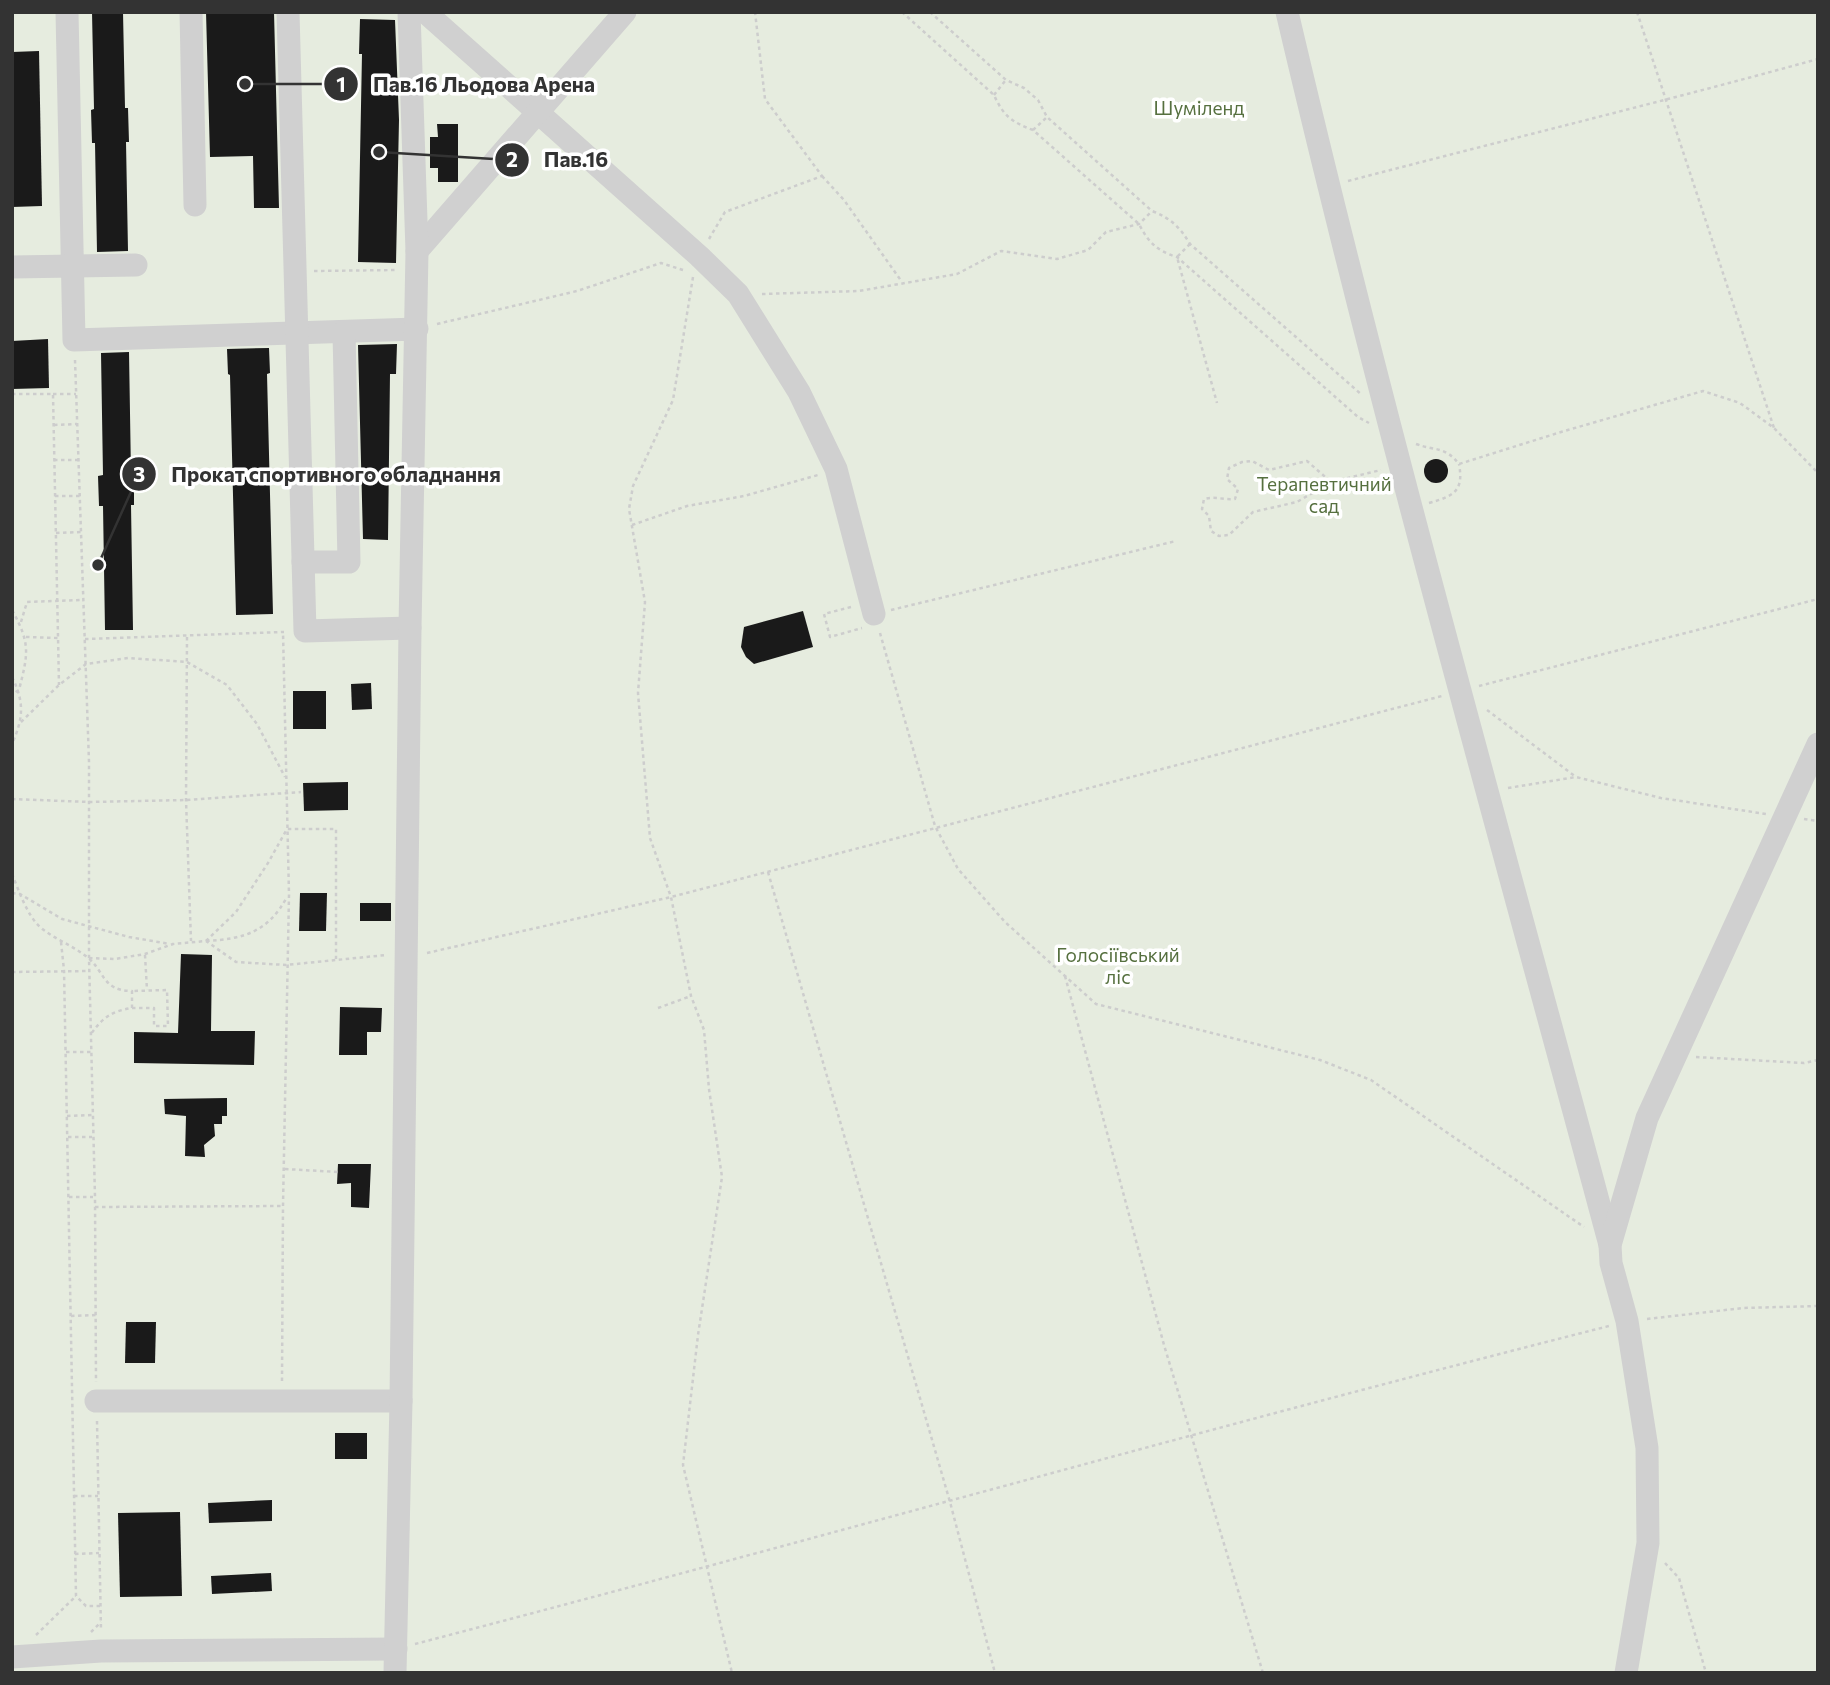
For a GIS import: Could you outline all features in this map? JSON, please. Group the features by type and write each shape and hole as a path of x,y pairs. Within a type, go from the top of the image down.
{"street":[{"path":"68,12 74,340 417,329"},
{"path":"191,12 195,205"},
{"path":"288,12 303,562 294,631 410,628"},
{"path":"395,1673 408,953 410,628 417,329 409,12"},
{"path":"425,12 538,113 696,265 738,294 799,392 835,468 874,613"},
{"path":"416,260 625,12"},
{"path":"1287,12 1328,186 1392,435 1610,1245 1611,1263 1628,1321 1647,1448 1648,1543 1626,1673"},
{"path":"12,267 136,265"},
{"path":"303,562 349,562 344,332"},
{"path":"1610,1245 1647,1118 1818,744"},
{"path":"96,1401 401,1401"},
{"path":"12,1657 300,1644 396,1649"}],"path":[{"path":"755,12 765,99 903,283"},
{"path":"902,12 994,94 1001,111 1017,124 1033,130 1139,224 1147,240 1161,252 1177,257 1358,417 1392,435 1451,454 1459,464 1462,478 1458,489 1447,498 1413,508"},
{"path":"930,12 1006,80 1024,88 1038,100 1047,117 1152,211 1167,217 1181,229 1190,244 1364,397"},
{"path":"1637,12 1774,428"},
{"path":"1328,186 1565,124 1667,101 1818,59"},
{"path":"994,94 1006,80"},
{"path":"1033,130 1047,117"},
{"path":"733,1673 683,1465 698,1335 723,1177 709,1089 704,1030 691,996 671,897 650,838 638,693 645,602 629,509 633,486 673,400 696,265 725,212 822,176"},
{"path":"738,294 859,291 957,274 1001,251 1057,259 1088,250 1105,232 1139,224 1152,211"},
{"path":"1177,257 1190,244"},
{"path":"1177,257 1217,403"},
{"path":"295,271 416,260"},
{"path":"417,329 577,290 661,263 696,265"},
{"path":"74,340 89,802 89,971 101,1629"},
{"path":"1459,464 1703,391 1740,402 1774,428 1818,473"},
{"path":"12,394 76,394"},
{"path":"53,394 58,685"},
{"path":"54,425 77,424"},
{"path":"54,460 79,460"},
{"path":"1331,482 1307,461 1269,470 1252,461 1242,462 1229,468 1227,479 1238,489 1235,499 1223,500 1214,496 1204,499 1202,509 1209,516 1211,531 1219,536 1229,535 1253,512 1297,502 1331,482 1401,464"},
{"path":"632,525 687,506 744,496 807,480 835,468"},
{"path":"55,496 80,496"},
{"path":"56,533 81,532"},
{"path":"874,613 830,637 824,614 874,613 1176,541"},
{"path":"206,941 236,962 286,965 408,953 435,953 671,897 935,826 1818,598"},
{"path":"20,624 27,602 83,600"},
{"path":"12,610 20,624 28,656 19,690 21,722"},
{"path":"874,613 935,826 958,869 1005,922 1096,1004 1320,1060 1371,1080 1610,1245"},
{"path":"85,639 294,631 286,779 289,895 282,1402"},
{"path":"24,637 58,638"},
{"path":"187,637 186,800 191,942"},
{"path":"12,744 21,722 58,685 86,664 128,658 187,663 227,685 257,724 286,779"},
{"path":"12,677 19,690"},
{"path":"12,694 19,690"},
{"path":"1461,691 1576,777 1661,798 1818,821"},
{"path":"1488,791 1576,777"},
{"path":"12,799 89,802 186,800 301,792"},
{"path":"287,829 336,829 336,960"},
{"path":"206,941 236,912 287,829"},
{"path":"768,872 950,1502 995,1673"},
{"path":"12,874 38,926 89,958 105,981 120,991 167,990 168,1026 154,1026 154,1008 132,1008 117,1010 103,1018 91,1034"},
{"path":"12,893 20,894 62,919 89,928 173,944"},
{"path":"89,958 115,959 145,954 173,944 235,939 257,930 278,914 289,895"},
{"path":"61,942 68,1137 76,1596 86,1606 100,1606"},
{"path":"145,954 147,990"},
{"path":"12,972 89,971"},
{"path":"1065,976 1161,1332 1263,1673"},
{"path":"132,991 132,1008"},
{"path":"658,1008 691,996"},
{"path":"66,1052 91,1052"},
{"path":"1674,1056 1804,1063 1818,1060"},
{"path":"67,1116 93,1115"},
{"path":"68,1137 93,1137"},
{"path":"285,1169 338,1172"},
{"path":"69,1197 95,1197"},
{"path":"95,1207 283,1206"},
{"path":"396,1649 1628,1321 1743,1308 1818,1306"},
{"path":"71,1316 96,1315"},
{"path":"74,1496 98,1496"},
{"path":"1648,1543 1679,1578 1706,1673"},
{"path":"75,1554 99,1553"},
{"path":"33,1637 76,1596"}],"green space":[{"name":"Голосіївський ліс","path":"12,12 1818,12 1818,1673 12,1673"}],"building":[{"path":"92,12 123,12 125,108 128,108 129,142 126,142 128,251 97,252 95,143 92,143 91,110 94,109"},
{"path":"206,12 274,12 279,208 254,208 253,156 210,157"},
{"path":"360,19 395,20 399,120 396,263 358,262 362,54 359,54"},
{"path":"39,51 42,206 12,207 12,52"},
{"path":"437,124 458,124 458,182 438,182 438,168 430,168 430,137 438,137"},
{"path":"48,339 49,388 12,389 12,341"},
{"path":"397,344 396,374 390,374 388,540 363,539 358,345"},
{"path":"269,348 270,373 267,374 273,614 236,615 230,375 227,349"},
{"path":"129,352 131,474 134,474 134,505 131,505 133,630 105,630 103,506 99,506 98,476 103,475 101,353"},
{"path":"1436,459 1444,463 1448,471 1444,479 1436,483 1428,479 1424,471 1428,463"},
{"path":"803,611 813,647 754,664 746,657 741,647 744,627"},
{"path":"371,683 372,709 352,710 351,684"},
{"path":"293,691 326,691 326,729 293,729"},
{"path":"348,782 348,810 304,811 303,783"},
{"path":"300,893 327,893 326,931 299,931"},
{"path":"360,903 391,903 391,921 360,921"},
{"path":"181,954 212,955 211,1031 255,1031 254,1065 134,1063 134,1032 178,1033"},
{"path":"340,1007 382,1008 381,1032 367,1032 367,1055 339,1055"},
{"path":"227,1098 227,1116 222,1116 222,1124 214,1124 215,1136 204,1145 205,1157 185,1156 186,1116 165,1114 164,1099"},
{"path":"338,1164 371,1164 369,1208 351,1207 351,1183 337,1184"},
{"path":"126,1322 156,1322 155,1363 125,1363"},
{"path":"335,1433 367,1433 367,1459 335,1459"},
{"path":"272,1500 272,1521 209,1523 208,1503"},
{"path":"180,1512 182,1596 120,1597 118,1513"},
{"path":"271,1573 272,1591 212,1594 211,1576"}],"place":[{"name":"Пав.16 Льодова Арена","path":"245,84"},
{"name":"Пав.16","path":"379,152"},
{"name":"Прокат спортивного обладнання","path":"98,565"}],"park label":[{"name":"Шуміленд","path":"1199,107"},
{"name":"Терапевтичний сад","path":"1324,494"}]}
